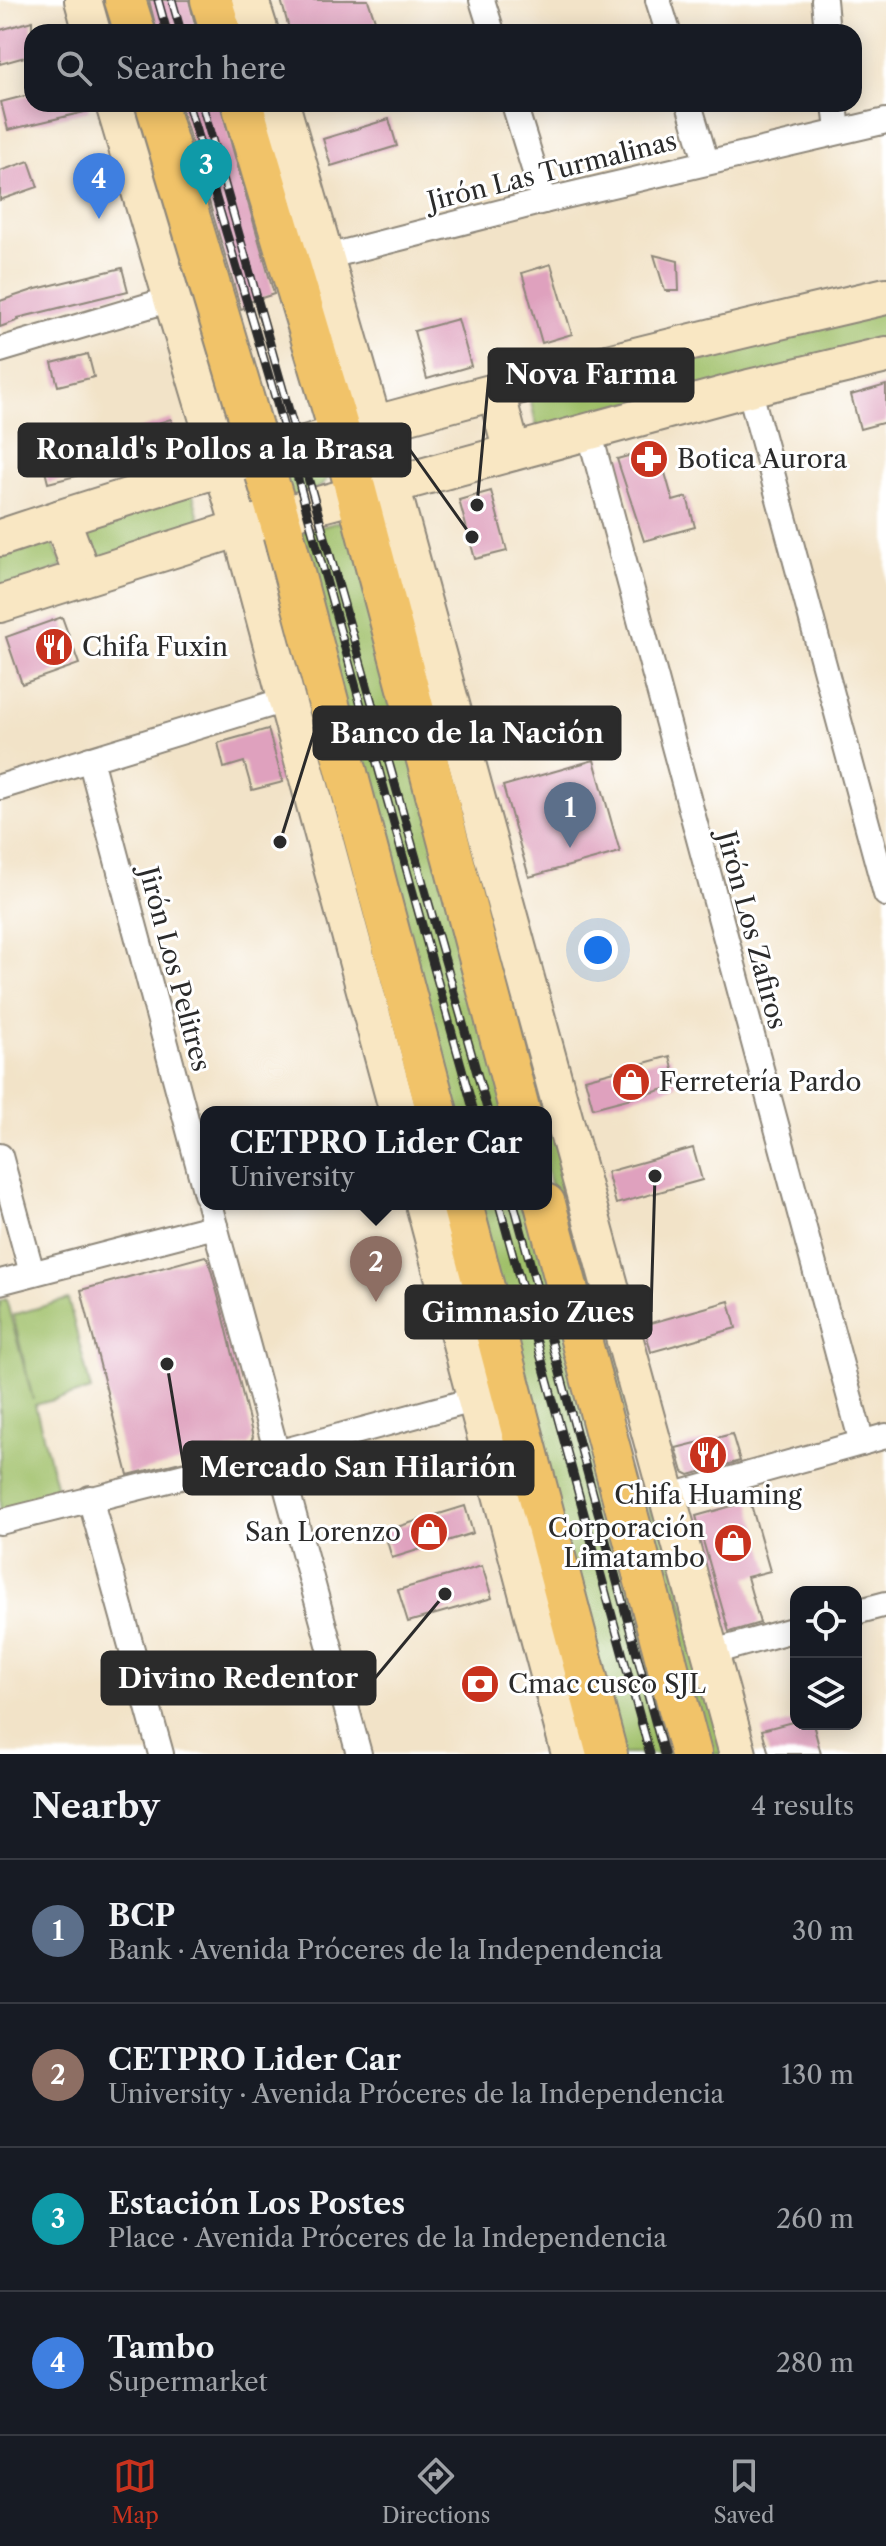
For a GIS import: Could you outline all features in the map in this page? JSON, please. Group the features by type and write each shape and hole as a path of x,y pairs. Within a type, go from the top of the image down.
{"main road":[{"path":"83,0 90,24"},
{"path":"125,0 132,24"},
{"path":"211,0 218,24"},
{"path":"250,0 258,24"},
{"path":"116,112 240,527 396,1106"},
{"path":"158,112 278,516 435,1106"},
{"path":"245,112 356,429 667,1497 738,1754"},
{"path":"283,112 326,257 356,429"},
{"path":"0,538 260,455 714,336 886,296"},
{"path":"0,604 278,516 749,388 886,355"},
{"path":"496,392 512,452"},
{"path":"374,490 519,1106"},
{"path":"61,518 83,577"},
{"path":"426,1210 570,1754"},
{"path":"464,1210 607,1754"},
{"path":"547,1210 691,1754"}],"street":[{"path":"482,0 490,24"},
{"path":"658,0 666,24"},
{"path":"824,0 826,24"},
{"path":"516,112 544,201"},
{"path":"691,112 706,161"},
{"path":"836,112 838,131"},
{"name":"Jirón Las Turmalinas","path":"326,257 706,161 886,121"},
{"path":"0,350 171,299"},
{"path":"749,388 884,879"},
{"name":"Jirón Los Zafiros","path":"589,431 862,1443"},
{"path":"0,787 285,700"},
{"name":"Jirón Los Pelitres","path":"90,759 200,1172"},
{"path":"0,1156 32,1273"},
{"path":"0,1282 212,1215 359,1754"},
{"path":"0,1522 477,1399"},
{"path":"667,1497 886,1436"},
{"path":"90,1498 161,1754"},
{"path":"862,1610 886,1604"},
{"path":"709,1653 790,1631"}],"green space":[{"path":"886,306 886,343 538,432 530,398"},
{"path":"330,444 330,469 323,484 309,493 285,499 284,480 292,460"},
{"path":"191,487 202,530 101,561 89,556 84,530 90,521"},
{"path":"350,519 508,1106 448,1106 294,534"},
{"path":"48,533 63,566 0,595 0,549"},
{"path":"435,687 549,1106 530,1106 433,731"},
{"path":"552,1117 725,1754 705,1754 661,1584 662,1564 622,1406 604,1393 552,1191"},
{"path":"477,1210 536,1210 678,1754 622,1754"},
{"path":"6,1299 33,1400 13,1315 68,1299 91,1390 35,1405 59,1496 0,1512 0,1301"}],"building":[{"path":"149,0 189,0 195,24 155,24"},
{"path":"281,0 368,0 376,24 288,24"},
{"path":"32,21 32,24 24,24 24,57 0,64 0,30"},
{"path":"24,96 24,112 85,112 8,130 1,102"},
{"path":"182,112 222,112 274,294 249,302 250,306 241,309"},
{"path":"389,119 397,146 331,166 323,139"},
{"path":"29,161 38,187 0,200 0,171"},
{"path":"654,255 678,261 679,291 665,291"},
{"path":"551,264 572,334 542,343 522,273"},
{"path":"122,268 128,291 18,318 0,327 0,301"},
{"path":"458,319 471,366 427,379 414,331"},
{"path":"88,354 94,377 58,386 52,363"},
{"path":"886,385 886,422 860,429 851,395"},
{"path":"171,419 177,438 175,452 122,468 113,437"},
{"path":"63,428 76,476 48,483 36,434"},
{"path":"658,448 673,501 687,497 695,527 644,541 617,459"},
{"path":"491,491 507,551 475,559 459,500"},
{"path":"62,617 79,664 22,684 6,637"},
{"path":"268,729 283,782 252,790 244,762 224,768 218,743"},
{"path":"594,760 620,852 529,877 503,786"},
{"name":"Ferretería Pardo","path":"670,1056 677,1086 593,1108 585,1079"},
{"path":"693,1148 702,1180 616,1204 607,1172"},
{"path":"205,1256 222,1310 253,1437 249,1445 128,1475 81,1290"},
{"path":"729,1301 736,1328 651,1352 644,1325"},
{"name":"Chifa Huaming","path":"732,1434 740,1461 689,1475 683,1472 676,1448"},
{"name":"Corporación Limatambo","path":"750,1501 770,1571 747,1577 760,1623 729,1632 696,1516"},
{"name":"San Lorenzo","path":"465,1506 473,1533 392,1558 384,1531"},
{"path":"482,1566 492,1598 408,1622 398,1590"},
{"path":"790,1723 790,1730 815,1730 821,1754 769,1754 762,1730"}],"railway":[{"path":"158,0 165,24"},
{"path":"172,0 179,24"},
{"path":"190,112 276,400 472,1106"},
{"path":"204,112 486,1106"},
{"path":"501,1210 650,1754"},
{"path":"516,1210 664,1754"}],"place":[{"name":"Estación Los Postes","path":"206,205"},
{"name":"Tambo","path":"99,219"},
{"name":"Botica Aurora","path":"649,459"},
{"name":"Nova Farma","path":"477,505"},
{"name":"Ronald's Pollos a la Brasa","path":"472,537"},
{"name":"Chifa Fuxin","path":"54,647"},
{"name":"Banco de la Nación","path":"280,842"},
{"name":"BCP","path":"570,848"},
{"name":"Ferretería Pardo","path":"631,1082"},
{"name":"Gimnasio Zues","path":"655,1176"},
{"name":"CETPRO Lider Car","path":"376,1302"},
{"name":"Mercado San Hilarión","path":"167,1364"},
{"name":"Chifa Huaming","path":"708,1455"},
{"name":"San Lorenzo","path":"429,1532"},
{"name":"Corporación Limatambo","path":"733,1543"},
{"name":"Divino Redentor","path":"445,1594"},
{"name":"Cmac cusco SJL","path":"480,1684"}]}
